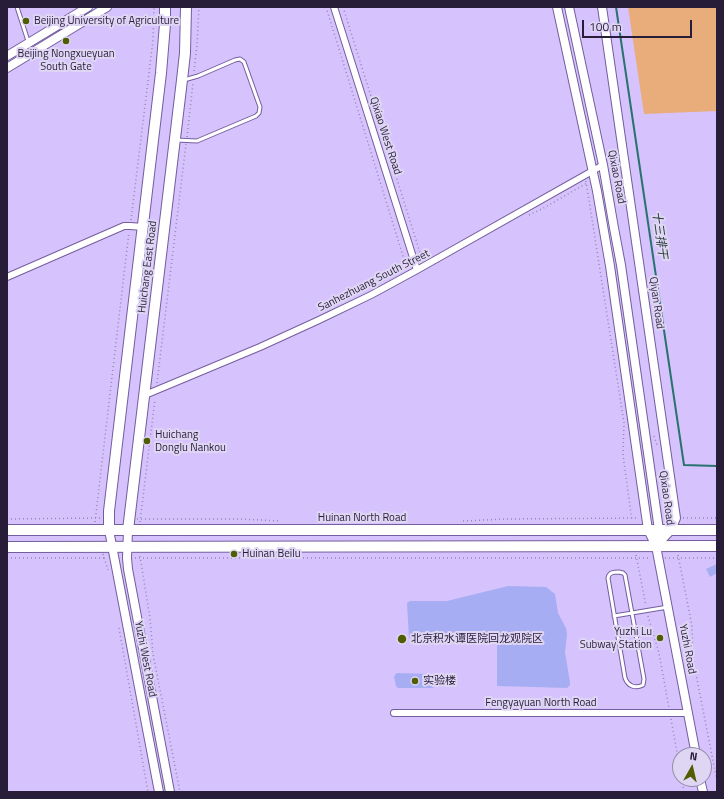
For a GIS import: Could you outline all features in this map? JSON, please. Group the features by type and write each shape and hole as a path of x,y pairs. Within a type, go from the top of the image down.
{"main road":[{"name":"Huichang East Road","path":"109,530 109,511 161,73 165,30 165,7"},
{"name":"Huichang East Road","path":"128,530 185,53 186,7"},
{"name":"Huinan North Road","path":"7,530 717,530"},
{"path":"7,547 717,546"}],"street":[{"path":"7,56 88,7"},
{"path":"7,68 107,7"},
{"name":"Qixiao West Road","path":"334,7 417,270"},
{"name":"Qixiao Road","path":"557,7 593,171 610,266 648,530 656,546"},
{"name":"Qixiao Road","path":"569,7 603,165 622,273 660,530 656,546"},
{"name":"Qiyan Road","path":"602,7 676,518 671,530"},
{"name":"Sanhezhuang South Street","path":"145,395 260,347 371,295 603,165"},
{"path":"7,277 121,228 130,226 143,227"},
{"name":"Yuzhi West Road","path":"109,530 159,792"},
{"name":"Yuzhi West Road","path":"128,530 127,546 129,572 170,792"},
{"path":"656,546 671,530"},
{"name":"Yuzhi Road","path":"656,546 694,747"},
{"name":"Fengyayuan North Road","path":"394,713 688,713"}],"lane":[{"path":"17,7 28,43"},
{"path":"175,140 197,141 256,116 259,113 260,107 242,60 237,59 194,77 182,80"},
{"path":"620,572 625,574 645,681 643,685 639,687 628,684 626,680 614,615 608,575 620,572"},
{"path":"614,615 668,606"}],"path":[{"path":"96,507 153,40 154,7"},
{"path":"142,506 194,77 199,7"},
{"path":"326,7 405,261"},
{"path":"343,7 420,254"},
{"path":"575,190 587,183"},
{"path":"589,197 624,423 623,455 630,508"},
{"path":"7,519 93,518"},
{"path":"462,521 506,519 629,518"},
{"path":"688,518 717,518"},
{"path":"151,519 240,519 285,521"},
{"path":"7,558 95,558"},
{"path":"153,558 633,558"},
{"path":"688,558 717,558"},
{"path":"681,567 692,626 693,659 717,781"},
{"path":"638,568 646,610 658,653 667,699"},
{"path":"143,574 150,618 153,654 180,792"},
{"path":"118,624 148,792"},
{"path":"674,735 676,747"}],"shaded area":[{"path":"628,7 717,7 717,111 644,114"}],"building":[{"path":"717,564 717,573 710,577 706,569"},
{"path":"508,586 546,587 555,594 558,613 566,628 567,634 565,652 570,685 567,688 497,686 497,638 409,638 407,603 410,601 447,601"},
{"name":"实验楼","path":"397,673 432,674 435,684 434,687 398,688 394,677"}],"waterway":[{"name":"十三排干","path":"616,7 684,465 717,466"}],"place":[{"name":"Beijing University of Agriculture","path":"26,21"},
{"name":"Beijing Nongxueyuan South Gate","path":"66,41"},
{"name":"Huichang Donglu Nankou","path":"147,441"},
{"name":"Huinan Beilu","path":"234,554"},
{"name":"Yuzhi Lu Subway Station","path":"660,638"},
{"name":"北京积水谭医院回龙观院区","path":"402,639"},
{"name":"实验楼","path":"415,681"}]}
